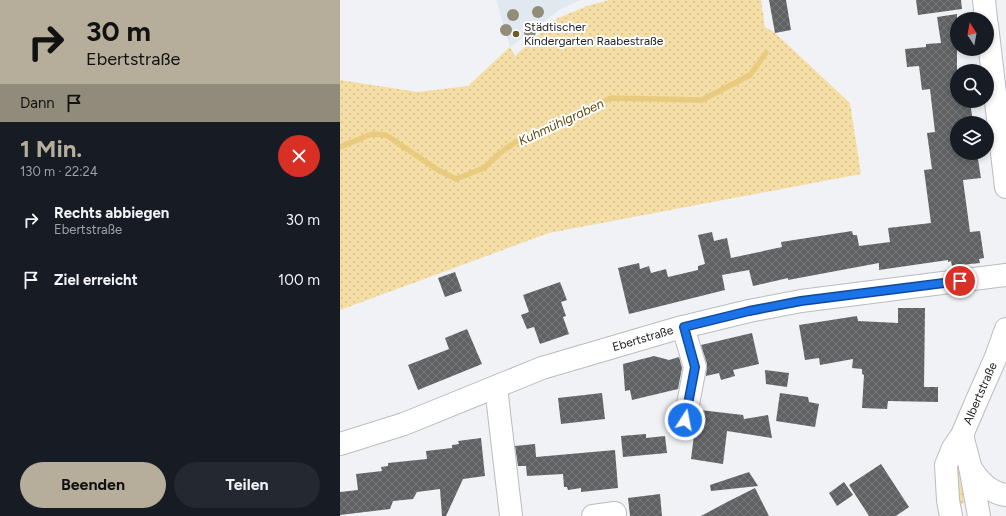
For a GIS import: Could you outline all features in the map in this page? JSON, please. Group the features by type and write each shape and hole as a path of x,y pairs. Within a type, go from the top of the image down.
{"street":[{"path":"984,0 985,12"},
{"path":"991,56 1006,187"},
{"name":"Ebertstraße","path":"340,444 404,424 542,368 684,327 749,311 801,301 1006,275"},
{"path":"684,327 695,367 685,420"},
{"name":"Albertstraße","path":"951,516 948,500 946,465 953,448 962,435 996,357 1006,329"},
{"path":"496,387 511,516"},
{"name":"Albertstraße","path":"962,435 970,466 979,516"},
{"name":"Albertstraße","path":"970,466 976,477 989,488 1006,495"},
{"path":"593,516 615,513"}],"shaded area":[{"name":"Städtischer Kindergarten Raabestraße","path":"496,0 581,0 562,8 510,47"},
{"path":"609,0 761,0 765,27 775,33 850,103 861,174 549,233 340,310 340,80 418,92 468,86 510,47 515,56 556,19 587,6"},
{"path":"960,459 964,503 953,506 950,478"}],"building":[{"path":"769,0 786,0 791,30 775,33"},
{"path":"916,0 961,0 962,9 918,15"},
{"path":"950,15 950,56 957,56 957,64 950,64 950,108 971,108 972,116 950,116 950,160 978,160 981,178 963,180 970,232 980,231 984,258 979,259 980,263 952,266 951,261 948,262 948,260 879,270 879,263 788,280 788,278 753,286 749,270 722,275 725,290 629,314 618,268 639,263 640,269 649,266 651,273 666,269 668,277 698,270 698,266 705,264 698,235 712,232 714,241 727,238 731,258 782,247 781,242 852,231 853,235 857,235 859,246 890,242 888,228 931,223 924,170 932,169 927,133 935,132 930,89 922,90 919,66 907,67 905,49 926,47 926,44 941,43 937,17"},
{"path":"455,272 462,291 445,297 438,278"},
{"path":"560,282 567,300 561,302 566,316 563,317 569,334 540,344 534,327 527,329 521,315 529,312 523,295"},
{"path":"898,308 925,308 924,387 938,387 938,402 888,401 887,409 862,408 864,375 862,374 862,369 852,368 853,359 820,365 819,358 805,360 799,325 857,316 858,321 898,323"},
{"path":"467,329 482,364 418,390 408,365 449,349 445,338"},
{"path":"752,333 759,364 733,370 735,376 721,380 719,373 706,376 707,364 701,345"},
{"path":"654,356 669,360 679,357 682,368 678,389 632,400 630,390 625,391 623,364"},
{"path":"765,370 789,373 787,387 766,384"},
{"path":"602,393 605,419 561,424 558,398"},
{"path":"780,393 808,397 809,402 819,404 815,427 776,421"},
{"path":"700,410 743,415 744,419 768,415 772,438 727,431 723,464 691,459 695,427"},
{"path":"646,434 646,438 665,436 667,453 623,457 621,436"},
{"path":"481,438 485,476 463,479 446,516 442,516 440,489 417,492 413,499 393,501 390,509 340,515 340,492 358,490 356,474 382,471 381,467 388,466 388,463 427,459 426,451 452,448 452,445 459,444 458,441"},
{"path":"535,444 536,457 615,450 618,488 581,492 581,488 568,490 567,487 564,487 563,474 527,476 526,466 518,466 515,446"},
{"path":"881,464 909,507 896,516 869,516 849,485"},
{"path":"749,472 758,486 711,491 710,485"},
{"path":"844,482 853,495 837,506 829,493"},
{"path":"755,488 769,516 701,516 729,501"},
{"path":"660,494 662,516 630,516 628,498"}],"waterway":[{"name":"Kuhmühlgraben","path":"340,147 372,134 386,135 438,170 456,179 484,168 500,153 517,141 611,98 702,100 750,75 766,53"}],"place":[{"name":"Städtischer Kindergarten Raabestraße","path":"516,34"}],"route":[{"path":"685,420 695,367 684,327 749,311 801,301 960,281"}]}
